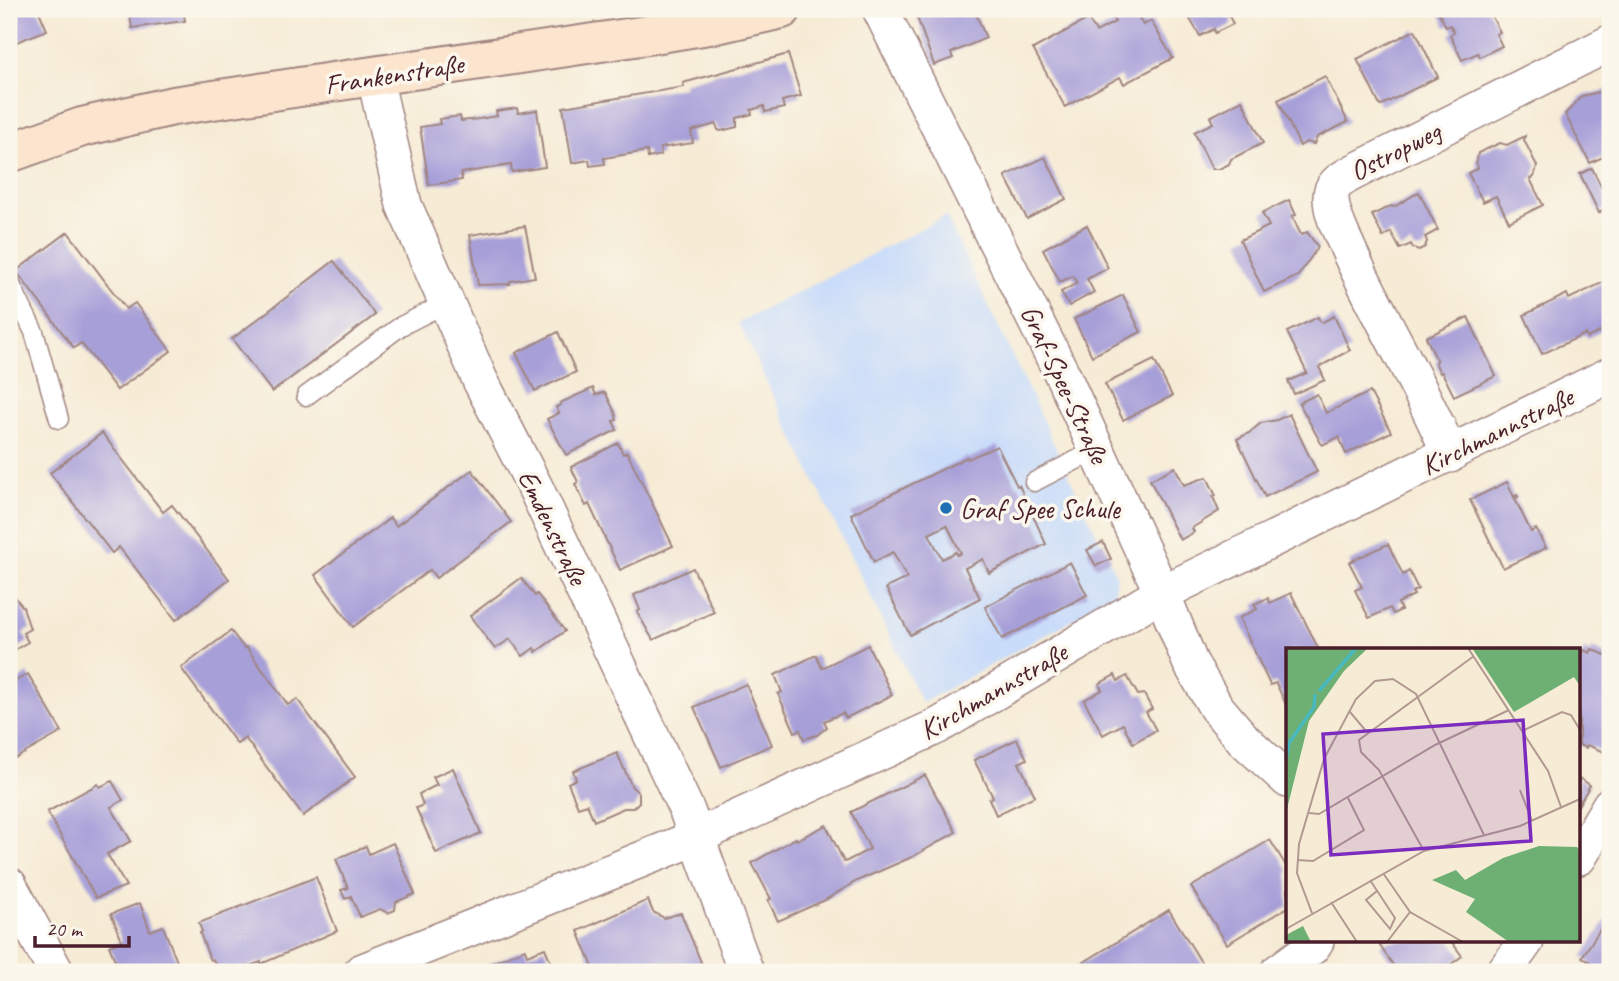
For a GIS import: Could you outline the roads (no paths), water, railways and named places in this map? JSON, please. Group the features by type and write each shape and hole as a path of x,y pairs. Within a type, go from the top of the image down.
{"main road":[{"name":"Frankenstraße","path":"9,153 82,127 173,106 375,78 721,23 782,9"}],"street":[{"name":"Graf-Spee-Straße","path":"880,9 1063,378 1162,593 1190,662 1216,707 1244,740 1286,778"},
{"name":"Ostropweg","path":"1450,454 1364,284 1336,221 1331,191 1338,181 1354,172 1610,43"},
{"name":"Emdenstraße","path":"375,78 404,205 480,380 535,487 698,836 746,972"},
{"name":"Kirchmannstraße","path":"360,972 698,836 938,726 1162,593 1610,375"},
{"path":"1580,855 1610,806"},
{"path":"10,888 56,972"},
{"path":"1278,972 1312,947 1314,942"},
{"path":"1504,972 1525,942"}],"lane":[{"path":"9,281 34,332 59,419"},
{"path":"306,396 401,326 446,303"},
{"path":"1034,482 1097,450"}],"place":[{"name":"Graf Spee Schule","path":"946,508"}]}
